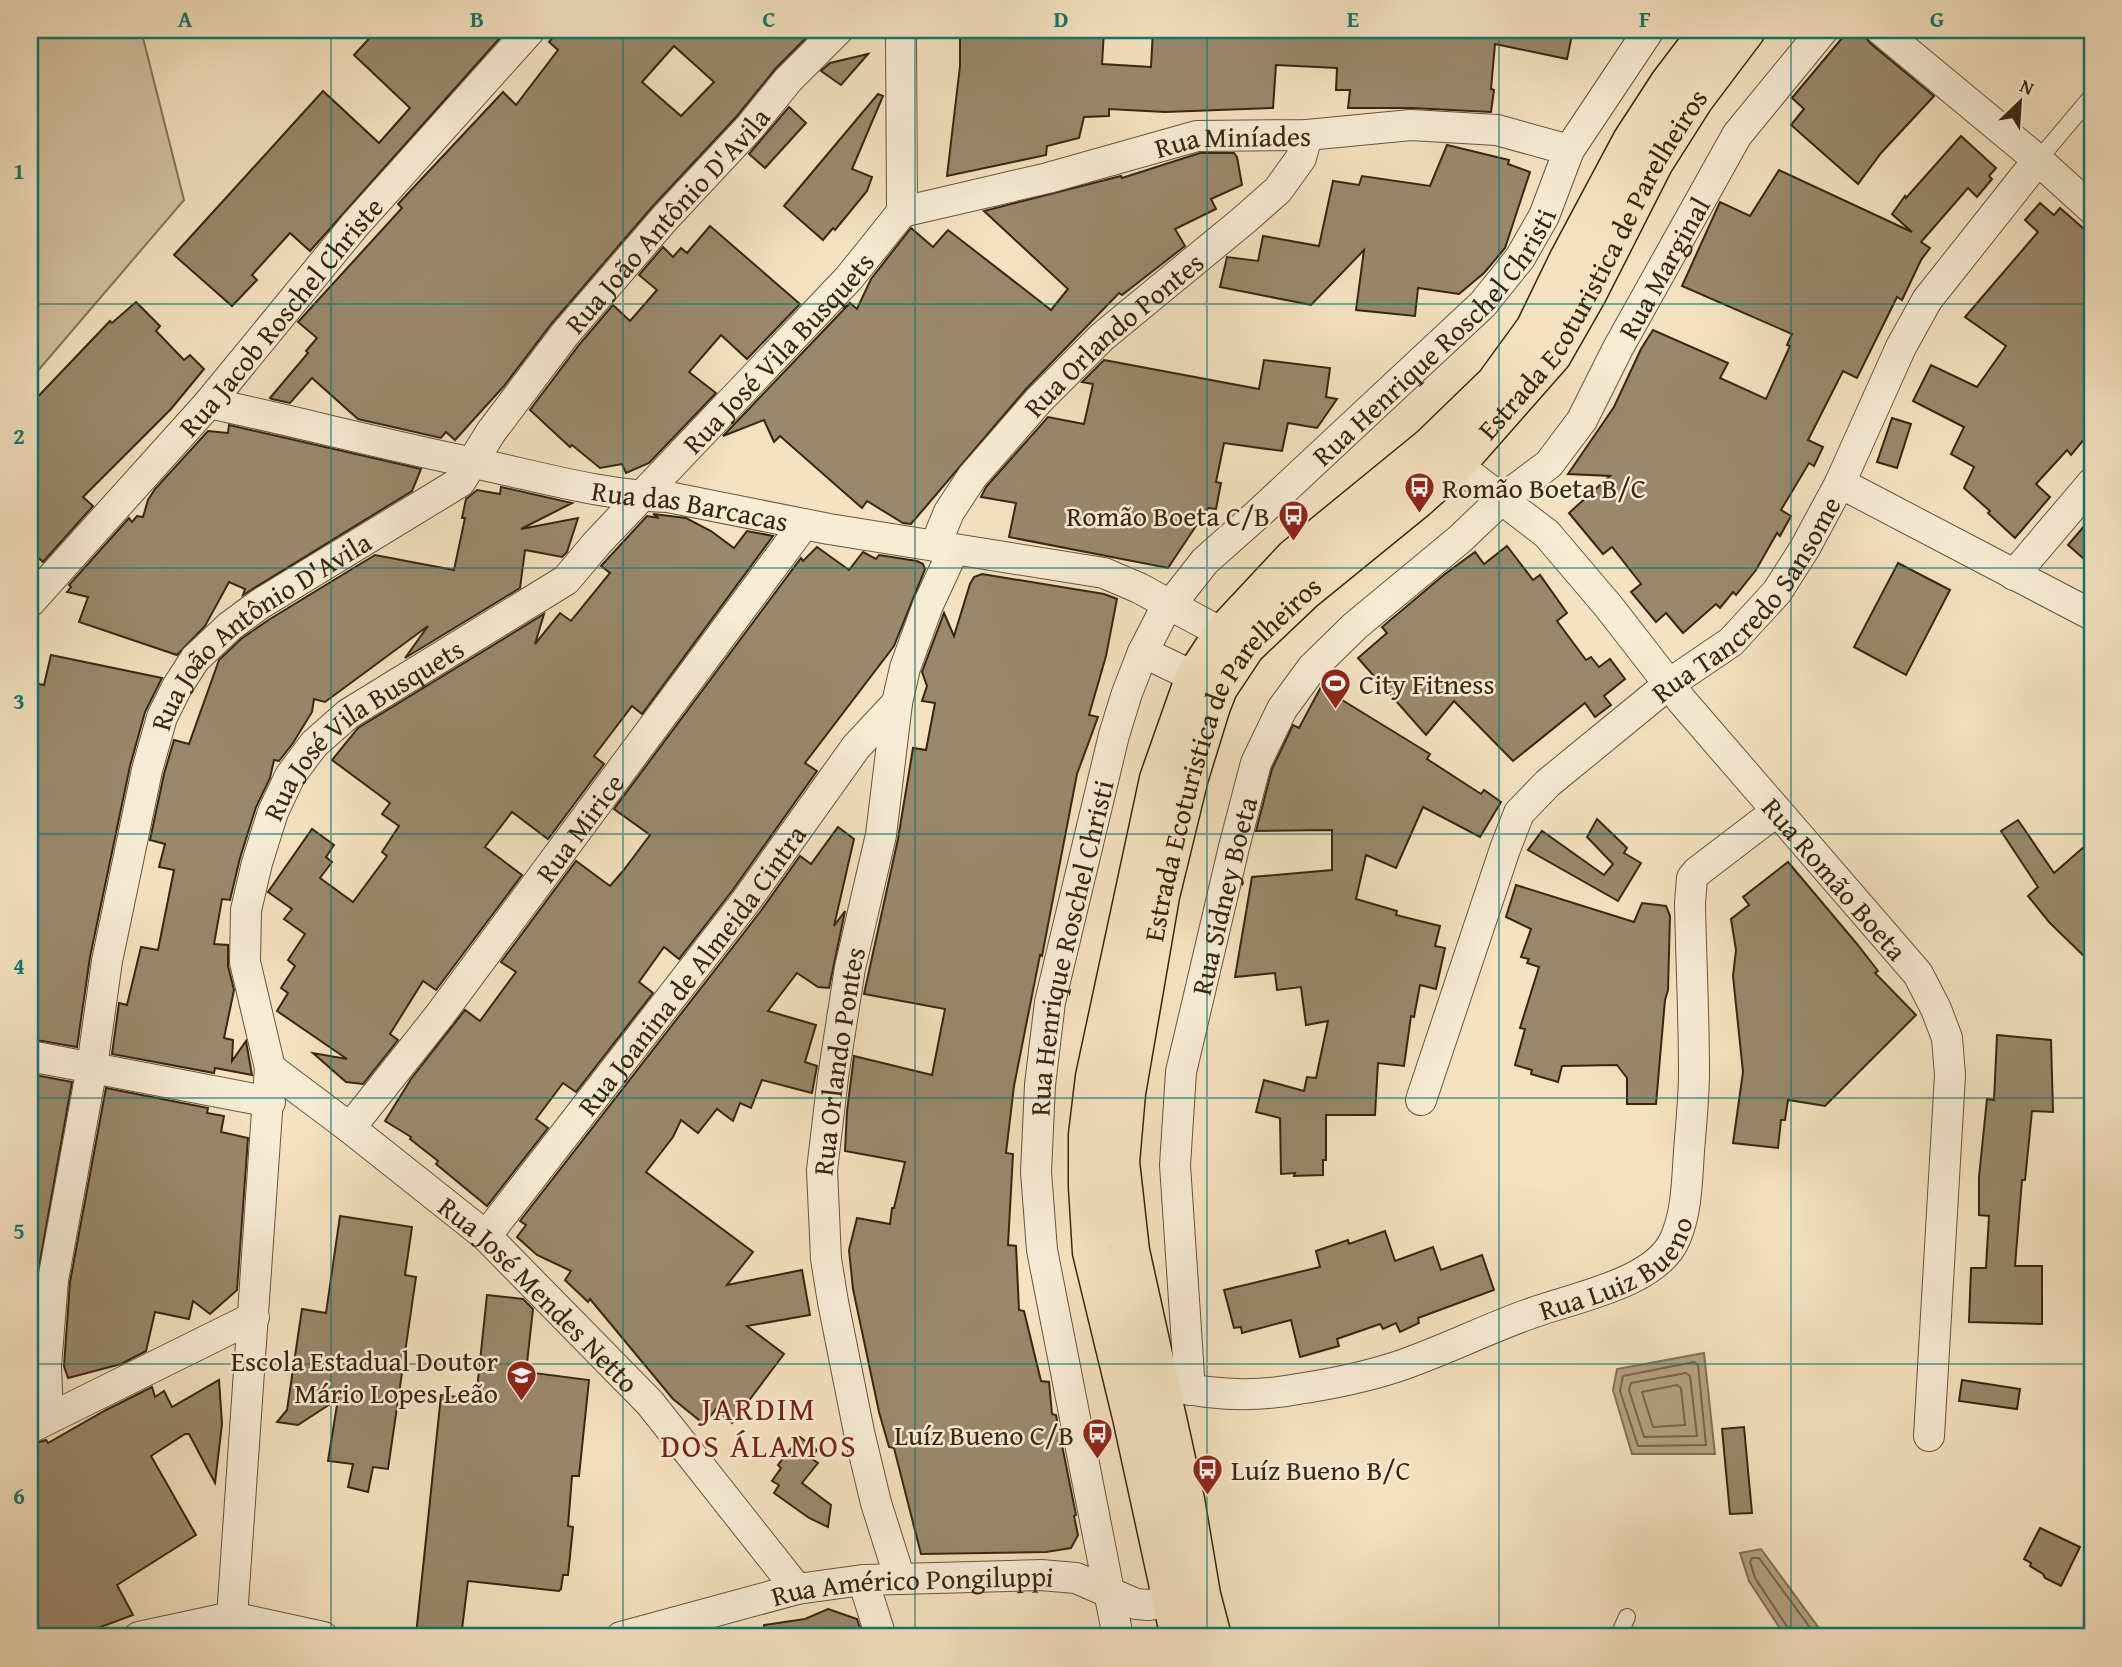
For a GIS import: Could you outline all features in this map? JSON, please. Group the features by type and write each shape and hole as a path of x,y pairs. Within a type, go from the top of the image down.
{"main road":[{"name":"Estrada Ecoturistica de Parelheiros","path":"1180,1637 1188,1597 1185,1500 1154,1398 1092,1252 1088,1135 1096,1077 1159,779 1207,683 1234,640 1304,591 1417,499 1443,455 1535,329 1632,141 1669,84 1710,30"},
{"name":"Estrada Ecoturistica de Parelheiros","path":"1443,455 1552,355 1588,292 1654,162 1694,99 1746,30"},
{"name":"Estrada Ecoturistica de Parelheiros","path":"1154,1398 1130,1251 1120,1162 1126,1093 1160,896 1189,777 1210,706 1207,683"},
{"name":"Estrada Ecoturistica de Parelheiros","path":"1188,1597 1212,1637"}],"street":[{"name":"Rua Jacob Roschel Christe","path":"30,602 209,403 354,226 530,30"},
{"name":"Rua João Antônio D'Avila","path":"39,1423 53,1280 92,1067 107,961 136,813 162,717 177,687 195,659 230,626 288,586 460,482 491,432 565,334 665,218 750,127 788,80 838,30"},
{"path":"901,30 902,212"},
{"name":"Rua Henrique Roschel Christi","path":"1118,1637 1042,1250 1036,1172 1040,1085 1050,1002 1114,735 1127,694 1143,652 1169,606 1205,561 1483,304 1520,258 1544,216 1569,150 1649,30"},
{"name":"Rua Marginal","path":"1501,500 1549,464 1582,420 1618,348 1737,135 1823,30"},
{"path":"1881,30 2038,160 2092,209"},
{"name":"Rua Miníades","path":"902,212 1048,178 1196,136 1307,135 1411,125 1497,130 1569,150"},
{"name":"Rua Orlando Pontes","path":"900,1579 876,1503 833,1302 826,1259 822,1170 832,1077 850,968 881,835 897,703 905,668 924,617 944,548 949,512 972,477 1030,410 1102,337 1278,190 1301,158 1307,135"},
{"name":"Rua Tancredo Sansome","path":"1421,1100 1519,813 1548,783 1668,684 1731,642 1777,592 1805,548 1840,483 1901,347 1927,300 2038,160"},
{"name":"Rua José Vila Busquets","path":"232,1617 270,1102 270,1068 245,962 246,910 273,812 290,776 314,744 348,714 566,580 597,543 849,278 902,212"},
{"name":"Rua das Barcacas","path":"209,403 293,420 428,454 642,496 668,497 804,524 1104,573 1139,588 1169,606"},
{"name":"Rua Romão Boeta","path":"1443,455 1547,534 1601,597 1668,684 1919,974 1937,1009 1947,1038 1950,1075 1929,1436"},
{"path":"1840,483 2092,615"},
{"path":"2014,575 2092,483"},
{"name":"Rua Sidney Boeta","path":"1154,1398 1181,1072 1256,762 1282,709 1312,668 1355,626 1460,539 1501,500"},
{"name":"Rua Mirice","path":"350,1128 439,1016 804,524"},
{"path":"1169,606 1234,640"},
{"path":"1143,652 1207,683"},
{"name":"Rua Joanina de Almeida Cintra","path":"486,1236 746,901 856,747 897,703"},
{"name":"Rua Luiz Bueno","path":"1154,1398 1296,1390 1394,1367 1529,1313 1589,1295 1647,1270 1666,1255 1675,1241 1683,1212 1692,1104 1692,878 1704,865 1777,811"},
{"path":"30,1056 270,1102"},
{"name":"Rua José Mendes Netto","path":"270,1068 486,1236 650,1403 797,1589"},
{"path":"1042,1250 1130,1251"},
{"path":"39,1423 254,1317"},
{"name":"Rua Américo Pongiluppi","path":"631,1636 797,1589 863,1580 1041,1575 1076,1578 1136,1604 1149,1605 1188,1597"},
{"path":"863,1580 881,1637"},
{"path":"139,1637 232,1617 323,1637"}],"lane":[{"name":"Rua Tancredo Sansome","path":"2038,160 2092,96"},
{"path":"1618,1637 1627,1617"}],"shaded area":[{"path":"30,30 141,30 184,200 30,380"}],"water":[{"path":"1704,1353 1715,1454 1632,1454 1613,1390 1617,1369"},
{"path":"1761,1549 1824,1635 1836,1637 1785,1636 1749,1581 1740,1553"}],"building":[{"path":"377,30 507,30 310,251 290,233 252,275 257,280 232,306 174,255 323,91 379,143 410,108 354,55"},
{"path":"559,30 814,30 776,68 737,116 652,207 552,323 504,386 455,440 446,432 441,438 358,419 312,378 290,403 270,398 308,353 306,351 317,338 298,322 402,208 398,204 503,92 516,105 558,50 549,42","holes":["674,46 714,82 681,116 642,82"]},
{"path":"1010,30 1104,31 1102,64 1151,67 1153,30 1573,30 1567,59 1495,44 1491,112 1348,108 1350,90 1336,90 1337,68 1276,65 1273,108 1165,112 1109,109 1109,116 1084,117 1079,138 1047,146 1046,155 947,176 960,66 960,33 1010,36"},
{"path":"1861,30 1870,43 1934,96 1881,153 1858,184 1791,125 1804,109 1792,98 1848,31"},
{"path":"868,54 841,85 821,71 830,63"},
{"path":"878,94 883,96 852,169 872,177 867,191 835,230 833,228 823,240 784,206"},
{"path":"789,107 806,123 765,168 749,154"},
{"path":"1961,136 1996,168 1989,176 1992,179 1977,197 1968,188 1921,242 1930,248 1921,260 1902,300 1897,297 1857,378 1843,371 1808,440 1823,447 1814,466 1809,463 1781,510 1791,516 1780,536 1777,533 1756,570 1736,595 1733,592 1720,608 1716,604 1683,633 1666,613 1656,622 1631,592 1641,584 1612,547 1603,554 1569,513 1610,476 1568,474 1614,407 1641,349 1653,330 1728,363 1720,378 1766,399 1790,346 1787,345 1792,334 1682,286 1720,202 1750,216 1779,170 1912,232 1892,214 1905,196 1906,198"},
{"path":"1447,145 1509,160 1508,164 1530,172 1505,248 1484,273 1459,294 1418,288 1415,316 1356,310 1364,250 1311,305 1220,287 1227,257 1258,261 1263,236 1319,246 1333,181 1359,185 1362,176 1430,186"},
{"path":"1200,153 1234,153 1242,185 1211,199 1216,209 1175,229 1185,246 1122,295 1119,293 1026,389 911,524 903,523 867,501 862,508 780,436 774,442 764,420 723,436 850,303 857,309 871,279 911,228 933,247 948,230 1051,310 1068,289 984,211 1121,176 1122,178"},
{"path":"2040,203 2054,215 2060,208 2092,236 2092,430 2071,455 2067,450 2036,484 2050,497 2015,538 1964,488 1974,467 1951,454 1964,427 1913,401 1931,365 1977,387 2006,346 1965,317 2038,232 2025,220"},
{"path":"710,226 800,304 747,359 721,335 689,372 716,393 649,463 626,473 622,464 600,468 572,445 570,447 530,410 613,305 630,321 657,290 639,275 663,247 673,257 681,248 687,253"},
{"path":"136,302 160,326 156,331 184,360 190,355 204,369 171,409 83,497 93,506 43,562 30,550 30,405 110,321 112,323"},
{"path":"1104,360 1259,389 1264,360 1330,368 1326,397 1337,399 1317,428 1288,423 1282,451 1224,443 1216,482 1221,483 1216,509 1208,508 1168,568 1009,537 1016,503 981,497 986,487 1048,417 1084,424 1093,384 1082,382"},
{"path":"1892,418 1911,424 1897,468 1877,462"},
{"path":"229,425 421,469 412,491 243,595 245,589 229,582 205,626 177,655 79,622 88,597 67,592 71,587 69,585 129,518 132,522 137,516 143,517 148,500 155,489 208,431 228,433"},
{"path":"501,487 572,503 521,529 578,518 567,552 562,557 525,550 520,588 405,658 428,626 325,702 314,699 312,712 293,743 279,761 274,760 270,778 256,807 230,900 222,899 214,944 228,945 228,966 234,990 224,1038 233,1040 232,1061 246,1041 252,1075 215,1068 214,1073 112,1054 119,1003 127,1005 141,947 158,950 174,870 159,867 165,844 150,840 164,774 174,740 189,744 219,660 241,639 270,619 375,555 454,570 465,518 462,518 466,499 477,490 500,494"},
{"path":"653,514 686,518 711,531 734,548 747,531 773,536 642,714 632,706 594,756 604,764 548,839 512,812 485,847 522,875 436,990 423,981 390,1034 398,1040 363,1084 346,1082 313,1053 347,1059 277,1011 288,993 281,988 295,966 288,960 305,934 284,919 292,909 268,892 312,829 334,845 326,857 332,862 320,878 353,902 387,856 382,852 399,826 382,814 390,803 332,760 358,728 544,614 535,644 560,613 571,621 610,573 601,566 647,516 659,518"},
{"path":"2092,517 2092,566 2068,545"},
{"path":"1507,546 1533,580 1540,575 1567,613 1557,621 1586,660 1591,657 1599,667 1610,659 1625,679 1604,696 1611,705 1595,717 1585,703 1513,761 1454,701 1426,735 1358,658 1387,633 1382,627 1445,574 1475,552 1484,564"},
{"path":"817,547 849,570 863,552 876,559 879,555 923,564 925,569 894,646 805,763 817,771 732,891 679,959 664,947 639,982 653,993 576,1092 563,1083 536,1119 548,1128 487,1206 436,1164 438,1161 410,1139 411,1137 385,1121 411,1079 465,1010 480,1021 516,972 501,962 576,861 610,886 623,871 650,835 614,809 801,558 803,561"},
{"path":"1898,563 1950,590 1906,675 1854,647"},
{"path":"982,574 1104,594 1117,599 1106,656 1089,715 1098,717 1077,774 1042,956 1040,955 1014,1086 1006,1153 1013,1154 1008,1245 1016,1246 1019,1310 1024,1311 1041,1381 1049,1382 1052,1414 1056,1415 1078,1535 1071,1548 1046,1552 921,1554 894,1448 889,1447 879,1412 853,1289 849,1250 857,1218 890,1224 905,1162 845,1151 847,1111 854,1056 932,1075 945,1009 864,994 898,839 913,748 926,750 935,703 922,701 927,686 922,672 944,613 954,636 970,584 974,577"},
{"path":"51,655 162,678 145,712 130,766 90,957 77,1047 30,1039 30,682 44,685"},
{"path":"1321,687 1430,754 1427,759 1481,794 1484,790 1501,802 1480,837 1423,807 1396,868 1366,855 1356,899 1397,911 1396,915 1440,926 1435,946 1445,948 1436,989 1420,985 1414,1017 1411,1016 1404,1066 1378,1063 1375,1115 1326,1115 1326,1160 1323,1160 1323,1175 1294,1176 1295,1173 1281,1174 1280,1118 1256,1112 1264,1080 1304,1091 1307,1077 1316,1078 1328,1021 1306,1025 1301,987 1277,990 1275,973 1235,977 1252,877 1332,870 1332,830 1256,831 1272,769 1293,725 1299,728"},
{"path":"1597,819 1627,848 1624,853 1641,863 1618,901 1528,850 1542,831 1604,875 1613,864 1587,837"},
{"path":"2018,820 2054,873 2092,840 2092,964 2049,922 2028,896 2038,887 2001,831"},
{"path":"838,827 854,839 834,926 845,911 829,988 818,987 797,973 768,1011 816,1025 805,1062 817,1066 812,1093 762,1080 751,1108 740,1103 733,1121 717,1109 698,1133 681,1120 673,1137 646,1172 753,1252 727,1285 802,1270 810,1315 747,1326 784,1354 732,1423 716,1409 704,1424 673,1399 590,1299 588,1302 565,1280 571,1271 537,1255 517,1237 526,1225 520,1221 760,912 800,856 811,864"},
{"path":"1788,862 1857,944 1878,971 1875,973 1916,1015 1825,1106 1788,1100 1785,1120 1781,1120 1778,1148 1733,1143 1743,1072 1733,976 1736,950 1731,919 1749,905 1743,897"},
{"path":"1516,885 1634,922 1642,903 1666,906 1670,916 1668,990 1656,1104 1627,1104 1627,1078 1617,1065 1562,1066 1558,1082 1531,1074 1532,1070 1515,1065 1525,1029 1520,1028 1539,967 1527,963 1529,959 1521,957 1531,929 1506,917"},
{"path":"1997,1035 2051,1040 2053,1112 2032,1111 2025,1180 2022,1180 2015,1266 2042,1266 2042,1324 1969,1322 1971,1268 1986,1268 1989,1216 1979,1215 1979,1177 1987,1099 1994,1100"},
{"path":"30,1074 72,1082 35,1289 30,1275"},
{"path":"106,1088 208,1108 207,1113 224,1116 221,1132 248,1138 237,1290 210,1314 193,1301 189,1319 155,1312 146,1351 121,1364 68,1378 64,1366 70,1282"},
{"path":"340,1216 412,1227 405,1275 416,1277 388,1469 373,1467 368,1492 348,1487 353,1464 328,1461 338,1399 298,1425 277,1422 287,1410 302,1309 326,1313"},
{"path":"1385,1231 1395,1261 1433,1247 1441,1270 1482,1255 1494,1290 1418,1318 1419,1323 1400,1332 1396,1323 1383,1329 1380,1324 1337,1339 1339,1346 1300,1357 1291,1320 1242,1333 1241,1327 1234,1328 1224,1290 1320,1267 1316,1251 1348,1240 1349,1244"},
{"path":"487,1295 523,1299 533,1309 526,1372 589,1380 579,1476 572,1476 568,1526 573,1527 568,1575 563,1575 559,1591 468,1581 461,1637 416,1635 441,1395 476,1399"},
{"path":"219,1380 222,1424 215,1483 189,1434 151,1456 196,1535 117,1585 133,1615 74,1637 30,1637 30,1445 46,1440 48,1443 152,1387 155,1397 164,1391 172,1407"},
{"path":"1962,1380 2020,1389 2017,1409 1959,1401"},
{"path":"1744,1427 1752,1513 1730,1514 1722,1429"},
{"path":"800,1437 817,1450 811,1458 818,1463 802,1483 831,1505 828,1527 809,1518 774,1493 779,1485 772,1481 781,1468 778,1465"},
{"path":"2040,1528 2080,1547 2061,1586 2045,1578 2024,1559"},
{"path":"828,1609 857,1619 863,1637 764,1637 764,1625 805,1619"}],"place":[{"name":"Romão Boeta B/C","path":"1419,514"},
{"name":"Romão Boeta C/B","path":"1293,542"},
{"name":"City Fitness","path":"1336,710"},
{"name":"Escola Estadual Doutor Mário Lopes Leão","path":"521,1403"},
{"name":"Luíz Bueno C/B","path":"1097,1461"},
{"name":"Luíz Bueno B/C","path":"1208,1496"}],"district":[{"name":"JARDIM DOS ÁLAMOS","path":"759,1426"}]}
